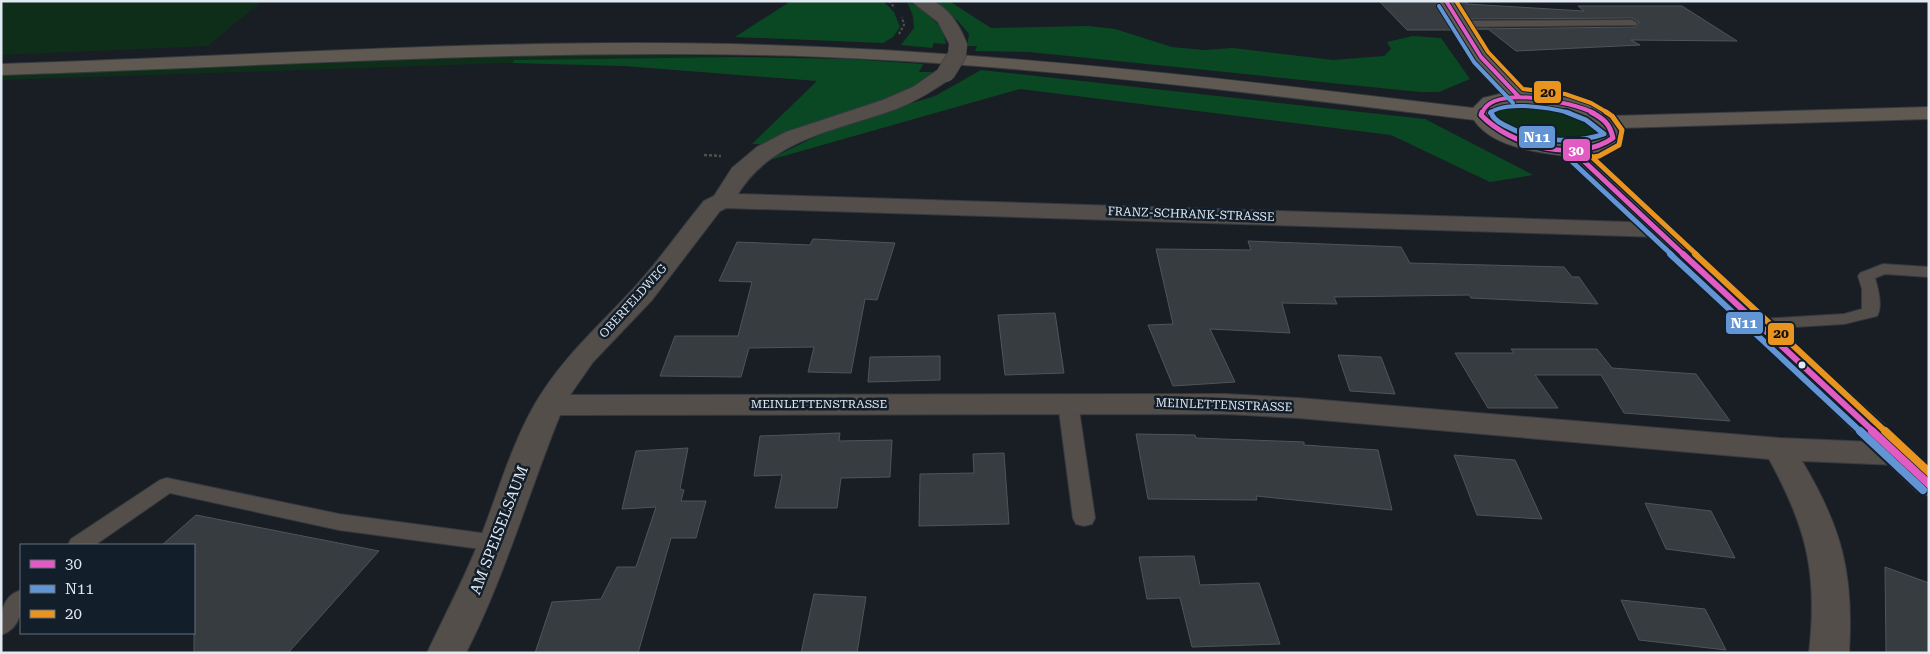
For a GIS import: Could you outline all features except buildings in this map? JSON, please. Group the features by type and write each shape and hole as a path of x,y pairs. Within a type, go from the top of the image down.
{"main road":[{"path":"1446,1 1481,57 1519,97"},
{"path":"1,70 510,51 761,50 873,54 1054,68 1481,115"},
{"path":"1519,97 1563,103 1587,111 1606,122 1613,132 1611,141 1595,148 1572,150 1542,147 1513,139 1487,125 1481,115 1483,107 1489,102 1519,97"},
{"path":"1606,122 1929,113"},
{"path":"1572,150 1660,230 1929,484"}],"street":[{"path":"722,202 739,173 756,158 775,147 824,125 913,95 933,85 946,73 957,55 958,45 952,27 939,14 919,1"},
{"name":"FRANZ-SCHRANK-STRASSE","path":"722,202 761,200 1660,230"},
{"name":"OBERFELDWEG","path":"549,405 583,356 643,294 706,213 722,202"},
{"name":"MEINLETTENSTRASSE","path":"549,405 1157,403 1298,408 1779,449 1897,454"},
{"name":"AM SPEISELSAUM","path":"446,653 461,625 496,542 519,476 549,405"},
{"path":"1779,449 1815,515 1827,549 1833,617 1829,653"}],"lane":[{"path":"1459,24 1632,24"},
{"path":"1759,324 1844,319 1871,312 1870,289 1866,276 1883,269 1929,272"},
{"path":"1068,403 1084,518"},
{"path":"80,544 167,485 339,522 496,542"},
{"path":"1,625 20,600"}],"path":[{"path":"889,1 896,9"},
{"path":"893,40 900,33 904,25 902,17"}],"green space":[{"path":"1,1 262,1 208,46 1,55"},
{"path":"791,1 883,1 894,12 900,27 893,37 883,43 735,37"},
{"path":"907,1 922,9 942,28 946,44 934,43 932,48 901,45 914,28 913,16"},
{"path":"932,1 949,1 991,28 1088,26 1115,29 1172,47 1203,50 1233,48 1333,60 1384,56 1391,49 1387,42 1413,36 1441,38 1470,79 1439,92 1420,92 1029,52 975,51 977,46 967,46 969,34 958,21"},
{"path":"604,53 739,57 516,60 512,63 1,80 1,75 486,55"},
{"path":"739,57 849,59 923,64 919,72 933,72 911,90 802,127 767,144 752,144 817,81 624,66 512,63 515,60"},
{"path":"981,70 1425,119 1533,175 1490,182 1391,135 1020,89 766,161 837,126 935,96"},
{"path":"1510,103 1532,103 1574,111 1594,125 1598,134 1590,140 1567,144 1540,141 1515,134 1504,129 1492,116 1493,111"}],"transit line":[{"name":"30","path":"1446,1 1481,57 1519,97"},
{"name":"20","path":"1456,1 1488,52 1523,89 1565,94 1591,103 1612,116 1622,130 1619,145 1599,156 1588,158"},
{"name":"N11","path":"1439,6 1474,62 1513,103"},
{"name":"30","path":"1519,97 1559,102 1590,111 1603,118 1611,127 1613,138 1601,146 1585,150 1545,147 1524,142 1506,134 1491,125 1481,115 1483,109 1491,102 1519,97"},
{"name":"N11","path":"1519,106 1554,109 1576,115 1596,126 1604,134 1578,140 1544,138 1511,129 1498,122 1490,113 1498,108 1519,106"},
{"name":"20","path":"1578,144 1929,472"},
{"name":"30","path":"1572,150 1929,484"},
{"name":"N11","path":"1566,156 1923,490"}]}
